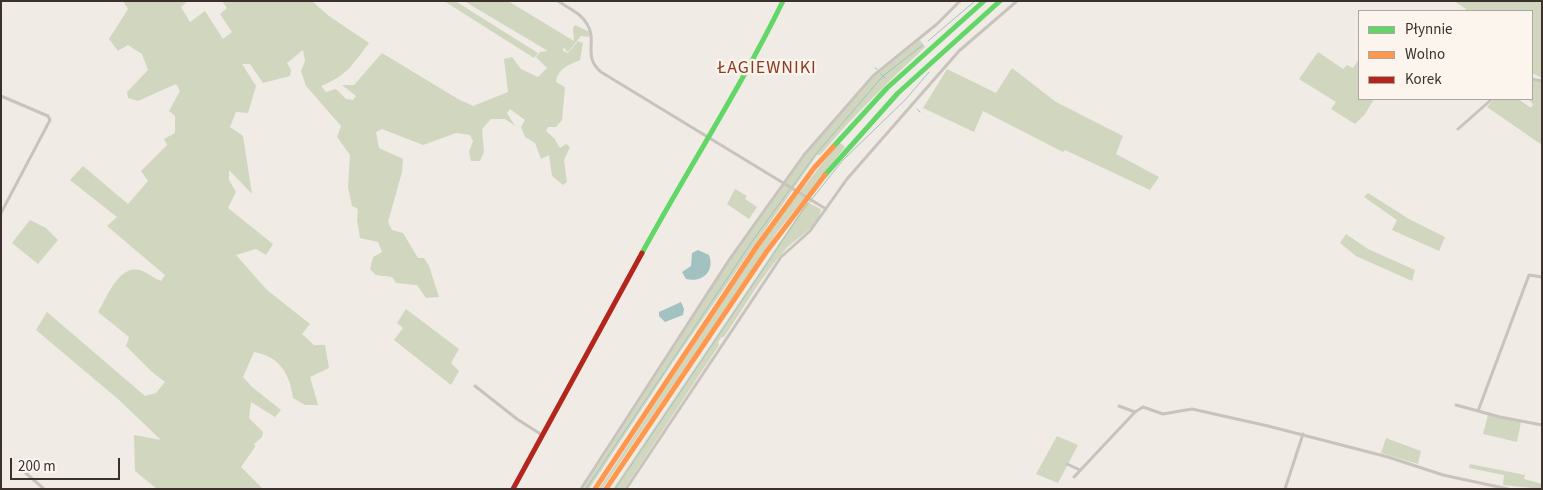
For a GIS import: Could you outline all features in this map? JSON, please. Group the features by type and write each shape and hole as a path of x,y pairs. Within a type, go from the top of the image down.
{"main road":[{"path":"513,489 783,1"},
{"path":"595,489 757,246 814,168 887,88 984,1"},
{"path":"606,489 768,251 827,172 903,88 1000,1"}],"street":[{"path":"558,1 578,14 588,26 591,35 591,59 598,70 826,209"},
{"path":"581,489 728,260 804,155 872,76 936,24 960,1"},
{"path":"626,489 778,262 810,230 847,179 959,50 1017,1"},
{"path":"1,96 48,116 50,120 1,213"},
{"path":"1458,129 1491,100"},
{"path":"1478,411 1529,275 1542,278"},
{"path":"475,386 517,419 542,435"},
{"path":"1456,404 1478,411 1542,425"},
{"path":"1119,406 1134,412"},
{"path":"1074,477 1134,412 1143,407 1163,414 1192,409 1303,434 1443,475 1508,489"},
{"path":"1285,489 1303,434"},
{"path":"1068,464 1080,470"},
{"path":"20,468 44,489"}],"green space":[{"path":"123,1 188,1 181,7 190,22 205,11 223,39 232,32 220,14 227,8 222,1 312,1 329,16 369,43 344,73 321,86 326,92 336,89 346,99 353,100 356,96 342,85 354,85 382,53 458,99 473,106 508,92 504,59 512,57 521,69 538,77 547,68 536,57 540,52 548,51 464,1 508,1 574,41 573,28 575,25 590,32 589,37 581,36 568,52 563,47 563,51 568,53 578,41 583,43 580,60 562,70 557,77 556,82 565,87 562,120 556,127 548,127 546,131 554,138 560,148 566,144 570,147 564,160 567,182 563,185 552,176 549,155 541,159 535,143 525,137 521,127 525,120 510,109 507,113 515,126 505,119 491,119 482,129 484,152 480,161 471,161 469,152 473,141 470,135 456,133 423,145 382,129 376,132 379,148 403,159 402,172 388,222 392,230 403,233 418,258 424,258 429,266 439,297 426,298 417,285 396,283 392,277 376,275 370,269 373,257 382,252 378,242 360,238 357,220 358,209 352,206 348,187 350,155 337,137 341,126 306,86 301,71 305,61 303,50 287,63 291,70 290,76 263,83 250,64 242,64 256,86 248,113 236,112 230,127 243,136 252,194 229,170 229,180 236,192 228,208 273,244 266,255 256,249 236,255 267,290 310,324 302,334 314,345 325,345 329,368 310,377 318,405 305,405 293,398 286,374 277,362 263,354 254,352 243,377 252,387 281,410 275,417 251,402 249,418 263,432 262,437 254,444 255,447 241,467 263,489 157,489 135,471 134,435 161,440 118,399 36,330 47,312 145,396 156,393 165,382 126,346 129,337 98,312 109,291 125,272 140,270 161,281 165,275 107,226 117,217 70,180 83,166 128,204 148,181 141,171 167,145 164,139 175,133 175,116 169,111 180,91 176,84 138,101 128,98 127,92 148,70 142,54 128,45 118,51 109,39 128,9"},
{"path":"444,1 455,1 538,53 534,58"},
{"path":"1454,1 1542,1 1542,78 1533,74 1533,10 1466,9"},
{"path":"920,40 925,47 871,100 820,155 817,155 673,362 589,489 583,489 732,257 804,157 874,77"},
{"path":"1318,52 1343,69 1347,65 1353,68 1358,60 1358,100 1373,100 1365,114 1355,124 1331,109 1336,102 1299,79"},
{"path":"1012,68 1056,102 1123,136 1116,154 1159,177 1150,190 1065,150 1063,152 983,111 974,132 923,108 947,69 996,93"},
{"path":"1533,81 1542,83 1542,145 1487,107 1493,100 1519,100 1531,108 1533,104 1529,100 1533,100"},
{"path":"839,142 845,147 778,231 602,489 599,489 770,230"},
{"path":"735,189 747,196 745,199 757,207 749,219 727,204"},
{"path":"1368,193 1409,219 1445,237 1439,251 1392,230 1397,220 1364,197"},
{"path":"807,202 821,209 816,222 784,251 752,293 724,337 718,342 719,345 624,489 613,489"},
{"path":"30,220 46,228 58,240 38,264 12,243"},
{"path":"1346,234 1368,249 1415,270 1412,281 1356,256 1340,243"},
{"path":"406,309 459,349 451,363 459,371 451,385 394,340 403,328 397,323"},
{"path":"1488,415 1521,422 1517,442 1483,434"},
{"path":"1057,436 1078,445 1058,483 1036,474"},
{"path":"1386,438 1421,451 1418,464 1381,453"},
{"path":"1470,464 1525,475 1524,479 1542,484 1542,489 1503,485 1504,475 1469,468"}],"water":[{"path":"698,250 709,255 709,271 698,279 686,279 682,272 691,266 692,253"},
{"path":"681,302 684,309 683,315 665,322 659,316 659,312"}],"waterway":[{"path":"928,41 975,1"},
{"path":"586,489 753,240 816,154 883,76 923,45"},
{"path":"615,489 803,210 843,160 906,99 929,72"},
{"path":"880,73 885,78"},
{"path":"917,109 920,112"}],"traffic: fast":[{"path":"642,253 750,65 783,1"},
{"path":"833,147 887,88 984,1"},
{"path":"825,175 898,93 1000,1"}],"traffic: slow":[{"path":"595,489 757,246 814,168 833,147"},
{"path":"606,489 767,251 825,175"}],"traffic: jam":[{"path":"513,489 642,253"}],"district":[{"name":"ŁAGIEWNIKI","path":"767,69"}]}
